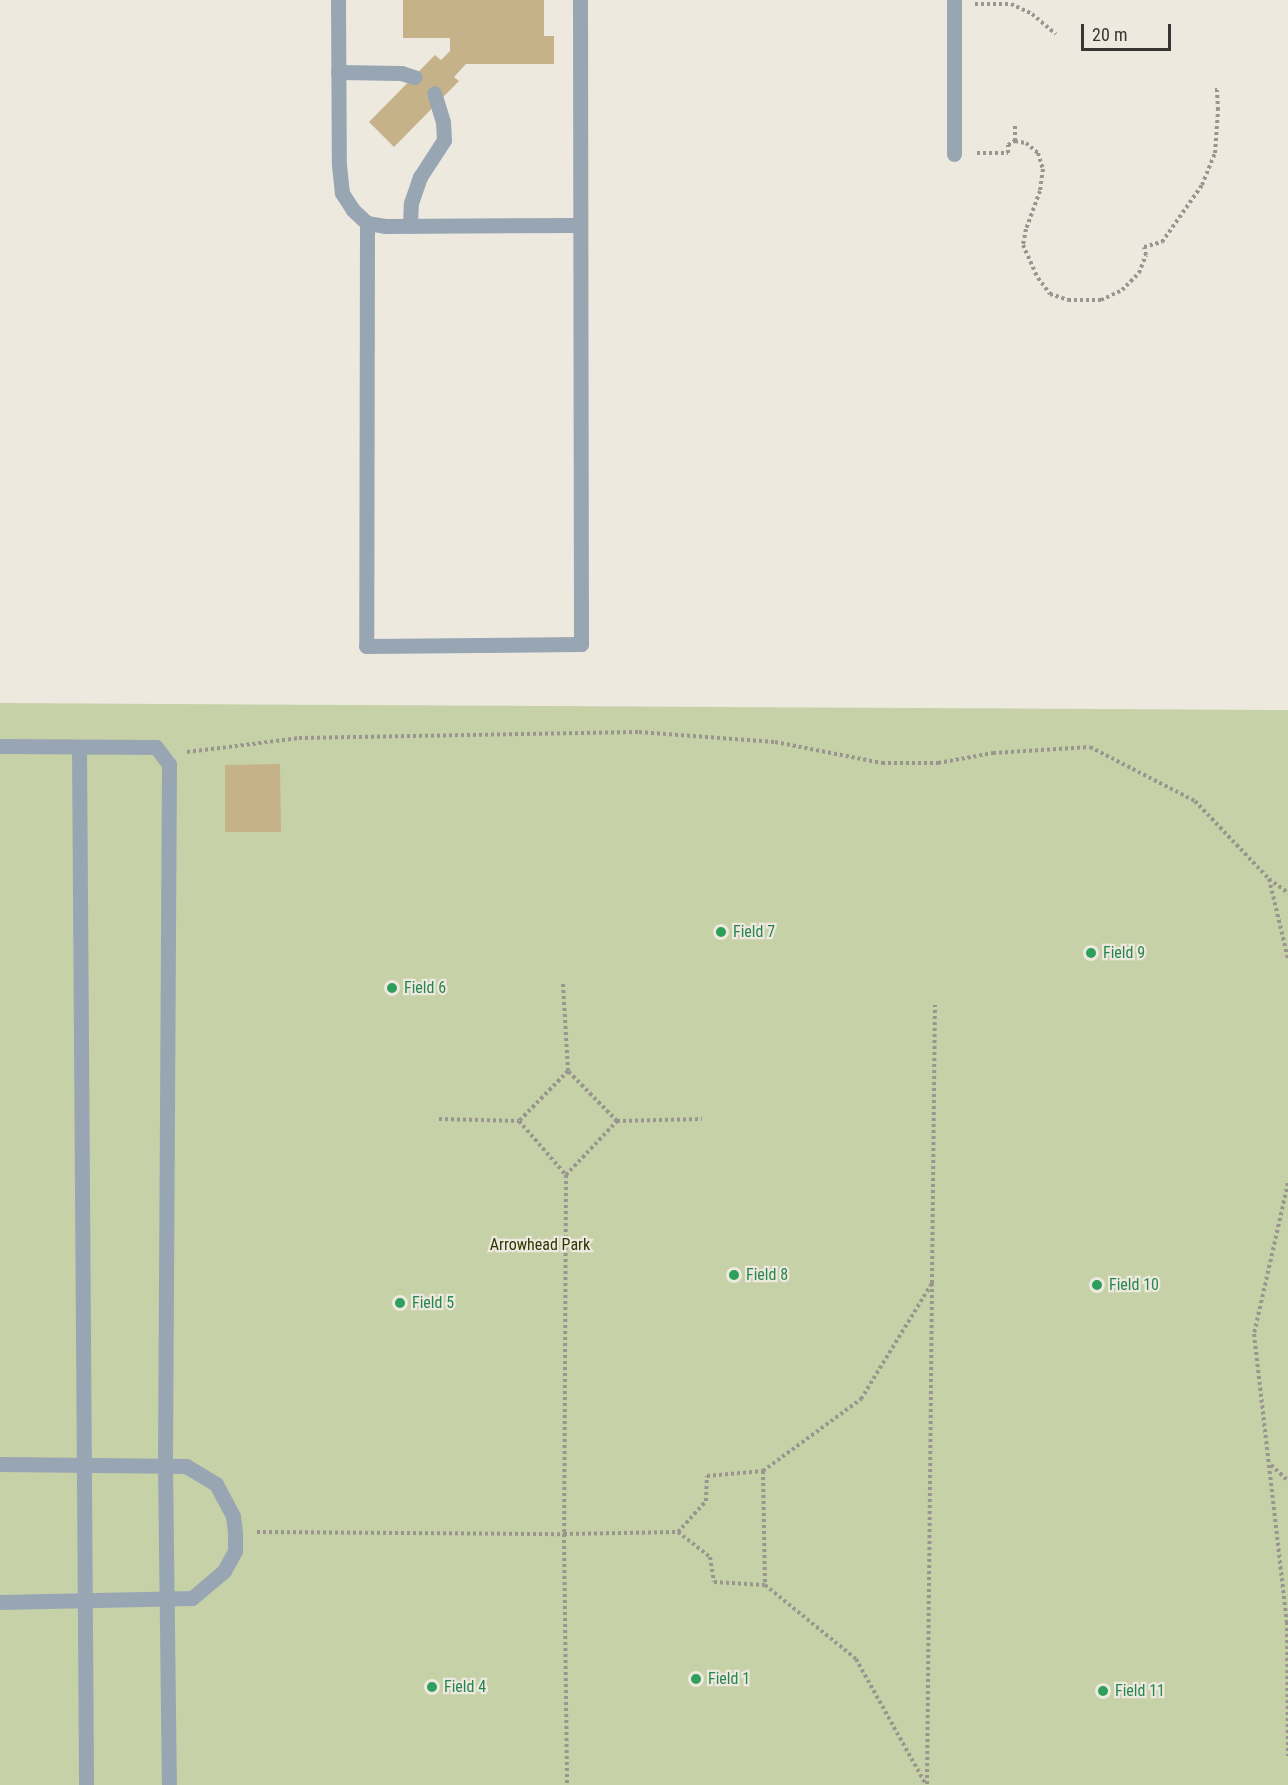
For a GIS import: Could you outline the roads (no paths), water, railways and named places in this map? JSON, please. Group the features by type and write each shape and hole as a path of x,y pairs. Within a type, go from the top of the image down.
{"lane":[{"path":"338,0 339,165 342,193 353,210 367,223 410,226 580,225"},
{"path":"367,223 366,646 581,644 580,0"},
{"path":"954,2 954,154"},
{"path":"338,72 401,73 414,76"},
{"path":"410,226 411,203 420,177 444,140 443,122 434,93"},
{"path":"0,746 156,747 170,764 165,1465 169,1785"},
{"path":"79,747 86,1785"},
{"path":"0,1464 186,1466 216,1484 233,1516 235,1533 235,1551 224,1571 192,1598 0,1602"}],"place":[{"name":"Field 7","path":"721,932"},
{"name":"Field 9","path":"1091,953"},
{"name":"Field 6","path":"392,988"},
{"name":"Field 8","path":"734,1275"},
{"name":"Field 10","path":"1097,1285"},
{"name":"Field 5","path":"400,1303"},
{"name":"Field 1","path":"696,1679"},
{"name":"Field 4","path":"432,1687"},
{"name":"Field 11","path":"1103,1691"}],"park label":[{"name":"Arrowhead Park","path":"540,1245"}]}
